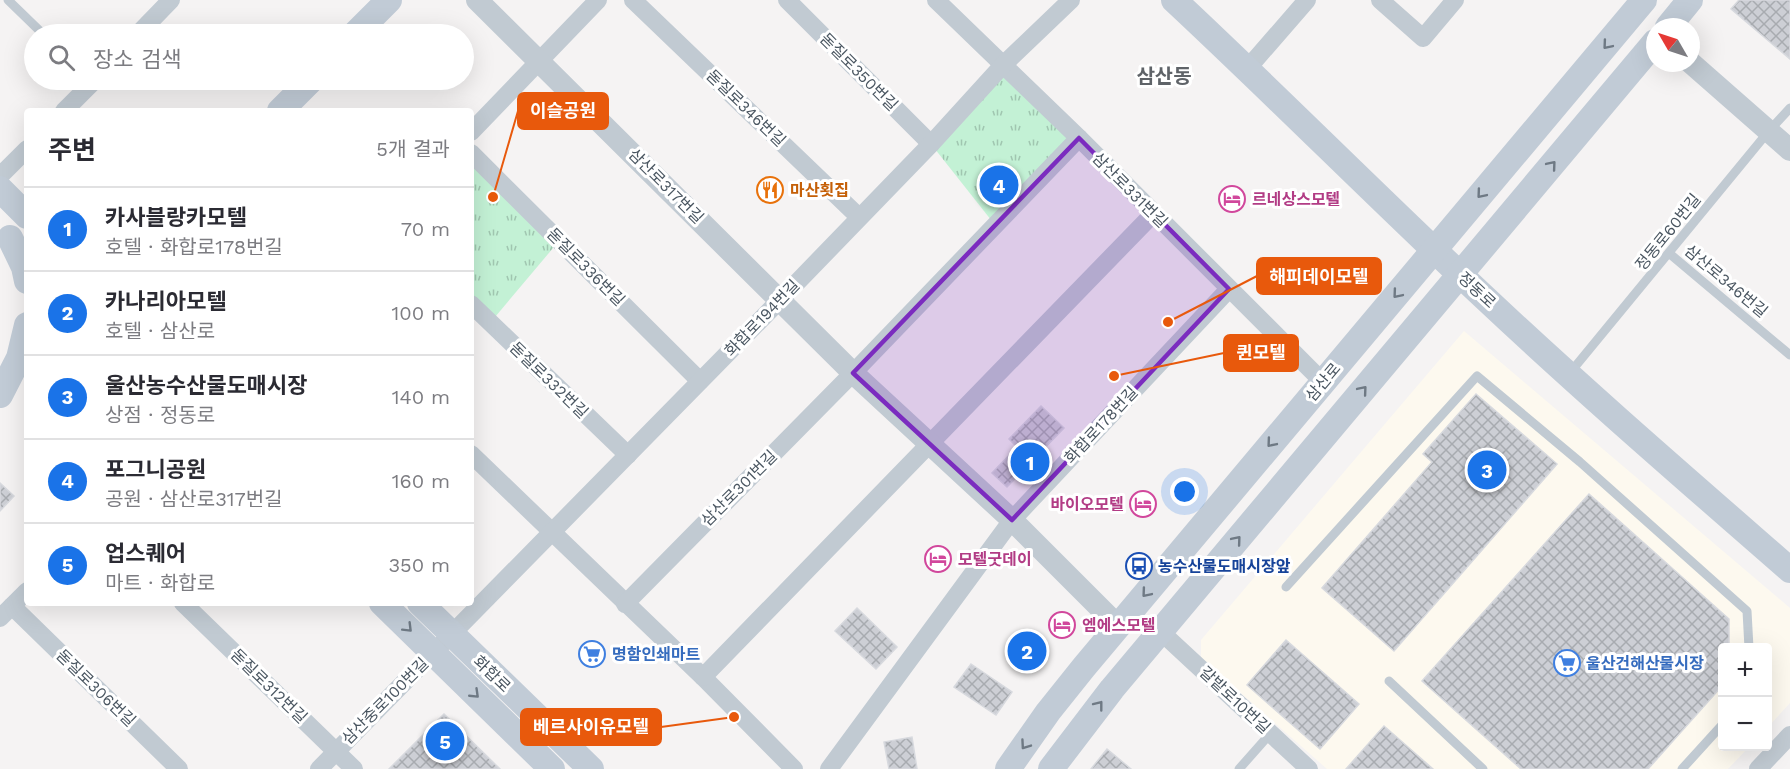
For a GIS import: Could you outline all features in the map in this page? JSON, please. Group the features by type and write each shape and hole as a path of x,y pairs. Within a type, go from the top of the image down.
{"main road":[{"path":"365,24 389,0"},
{"name":"정동로","path":"1174,0 1569,375 1790,570"},
{"name":"삼산로","path":"1008,769 1048,712 1118,626 1644,0"},
{"path":"1675,18 1690,0"},
{"path":"1051,769 1104,698 1646,53"},
{"path":"283,108 301,90"},
{"path":"0,190 5,203 0,212"},
{"path":"0,190 24,213"},
{"path":"12,241 24,267"},
{"path":"0,396 19,358 24,337"},
{"path":"0,396 24,372"},
{"path":"0,396 24,384"},
{"name":"화합로","path":"385,606 552,769"},
{"name":"화합로","path":"423,606 591,769"}],"street":[{"path":"148,24 171,0"},
{"name":"삼산로317번길","path":"477,0 854,373 1012,520 1118,626"},
{"path":"474,129 598,0"},
{"name":"돋질로346번길","path":"633,0 859,217"},
{"name":"돋질로350번길","path":"787,0 931,144"},
{"name":"삼산로331번길","path":"936,0 1079,138 1323,382"},
{"name":"화합로194번길","path":"451,634 780,300 931,144 1002,66 1071,0"},
{"path":"1248,68 1307,0"},
{"path":"1380,0 1423,38 1455,0"},
{"path":"1700,71 1790,150"},
{"path":"67,108 84,90"},
{"path":"854,373 1079,138"},
{"path":"0,176 24,152"},
{"name":"돋질로336번길","path":"474,156 700,381"},
{"path":"703,677 1154,213"},
{"name":"화합로178번길","path":"830,769 1012,520 1229,289"},
{"name":"돋질로332번길","path":"474,307 628,455"},
{"name":"삼산로301번길","path":"625,603 854,373"},
{"path":"474,457 703,677 795,769"},
{"path":"6,612 24,594"},
{"name":"돋질로312번길","path":"186,606 354,769"},
{"name":"돋질로306번길","path":"6,612 179,769"},
{"name":"갈밭로10번길","path":"1160,632 1309,769"},
{"name":"삼산중로100번길","path":"319,769 451,634"},
{"path":"1758,769 1790,735"}],"lane":[{"path":"8,0 33,24"},
{"name":"정동로60번길","path":"1569,375 1790,108"},
{"name":"삼산로346번길","path":"1670,254 1790,355"},
{"path":"1286,587 1477,375 1580,462 1747,611 1749,643"},
{"path":"1389,681 1483,769"},
{"path":"1682,769 1718,728"},
{"path":"1239,769 1270,734"}],"highlighted area":[{"path":"1079,138 1229,289 1012,520 853,373"}],"shaded area":[{"path":"1464,331 1790,608 1790,703 1772,723 1772,643 1718,643 1718,751 1745,751 1728,769 1327,769 1201,658 1201,640"}],"green space":[{"path":"1002,66 1079,138 995,225 931,144"},
{"path":"474,156 559,241 490,323 474,307"}],"building":[{"path":"1739,0 1790,0 1790,59 1731,9"},
{"path":"1476,394 1557,464 1394,651 1322,588 1432,462 1423,454"},
{"path":"1041,406 1064,428 1007,487 992,473 1017,447 1009,439"},
{"path":"0,483 14,496 0,511"},
{"path":"1589,494 1729,619 1729,643 1718,643 1718,690 1648,769 1521,769 1422,681"},
{"path":"857,608 897,647 876,669 835,631"},
{"path":"1286,640 1359,704 1320,749 1247,685"},
{"path":"971,664 1012,692 996,715 954,687"},
{"path":"444,714 500,769 389,769"},
{"path":"1384,726 1433,769 1346,769"},
{"path":"912,737 917,769 889,769 884,742"},
{"path":"1107,749 1131,769 1091,769"}],"place":[{"name":"포그니공원","path":"999,185"},
{"name":"마산횟집","path":"770,190"},
{"name":"이슬공원","path":"493,197"},
{"name":"르네상스모텔","path":"1232,199"},
{"name":"해피데이모텔","path":"1168,322"},
{"name":"퀸모텔","path":"1114,376"},
{"name":"카사블랑카모텔","path":"1030,462"},
{"name":"울산농수산물도매시장","path":"1487,470"},
{"name":"바이오모텔","path":"1143,504"},
{"name":"모텔굿데이","path":"938,559"},
{"name":"농수산물도매시장앞","path":"1139,566"},
{"name":"엠에스모텔","path":"1062,625"},
{"name":"카나리아모텔","path":"1027,651"},
{"name":"명함인쇄마트","path":"592,654"},
{"name":"울산건해산물시장","path":"1567,663"},
{"name":"베르사이유모텔","path":"734,717"},
{"name":"업스퀘어","path":"445,741"}],"district":[{"name":"삼산동","path":"1164,76"}]}
